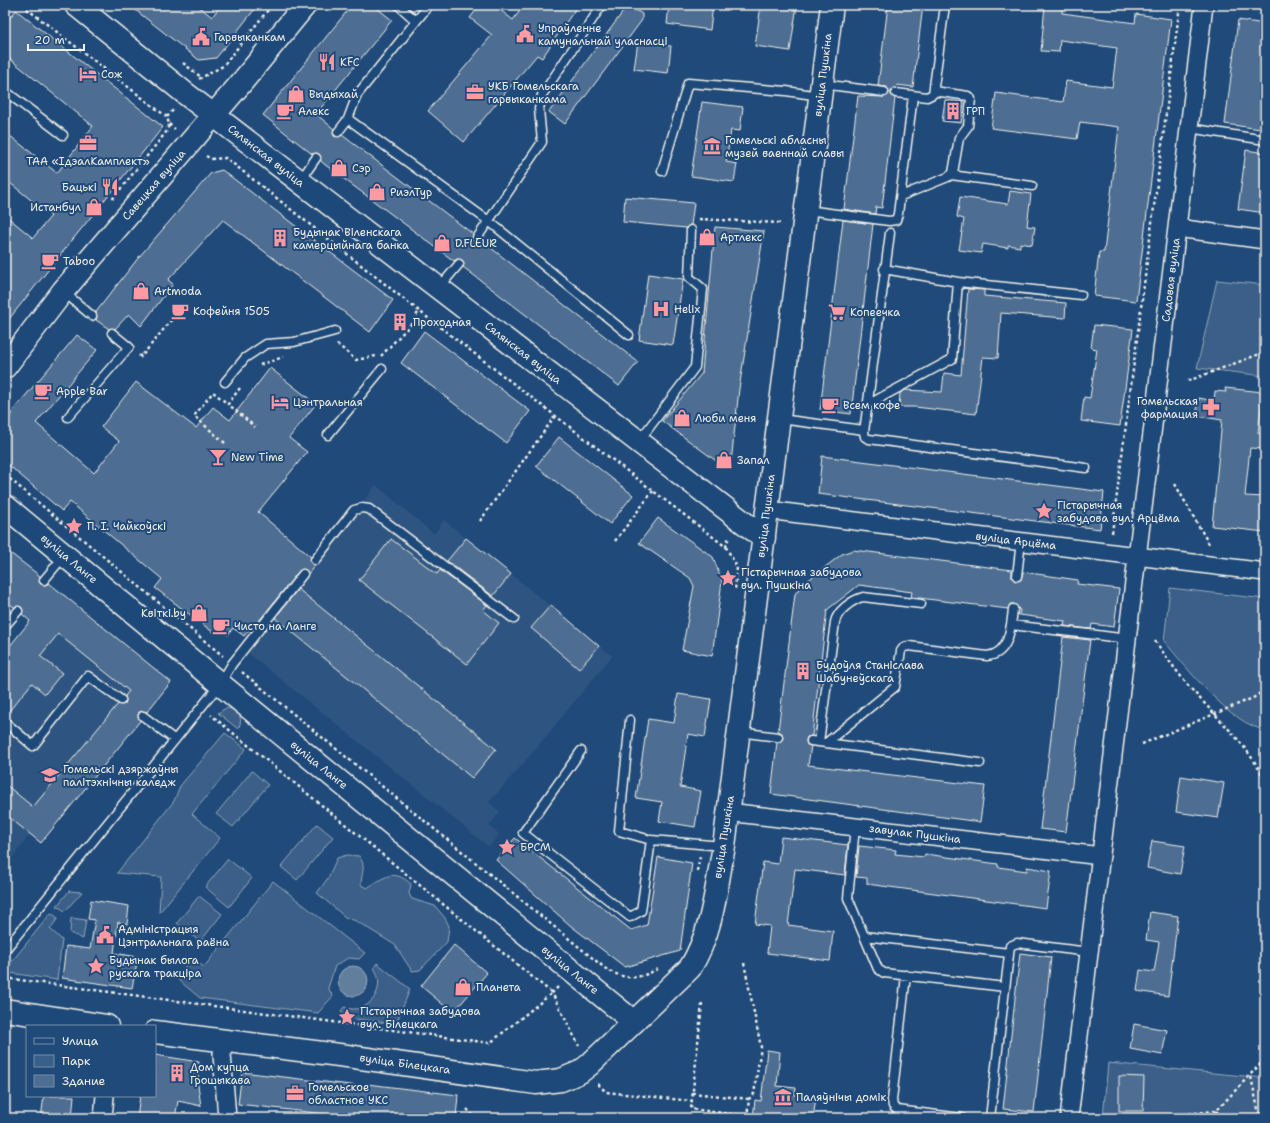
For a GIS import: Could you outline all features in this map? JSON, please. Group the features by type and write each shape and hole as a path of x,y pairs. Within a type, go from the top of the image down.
{"street":[{"name":"Сялянская вуліца","path":"76,5 213,115 764,538"},
{"name":"Савецкая вуліца","path":"5,367 63,291 242,82 305,5"},
{"name":"вуліца Пушкіна","path":"634,1022 690,968 701,950 712,912 724,846 832,5"},
{"name":"Садовая вуліца","path":"1137,556 1204,5"},
{"path":"1177,228 1265,240"},
{"name":"вуліца Ланге","path":"5,506 220,684 634,1022"},
{"name":"вуліца Арцёма","path":"767,510 1265,572"},
{"path":"1069,1118 1137,556"},
{"name":"завулак Пушкіна","path":"728,812 1101,856"},
{"path":"5,1010 101,1025"},
{"name":"вуліца Білецкага","path":"156,1032 224,1040 536,1083 561,1080 580,1072 598,1058 634,1022"},
{"path":"224,1040 222,1054 227,1118"},
{"path":"103,1118 105,1097"}],"lane":[{"path":"398,5 415,20"},
{"path":"338,132 348,119 357,95 415,20 429,5"},
{"path":"477,238 490,222 542,142 539,109 542,95 602,5"},
{"path":"896,94 930,97 934,91 945,5"},
{"path":"662,171 688,83 786,91 821,90 884,92"},
{"path":"5,91 63,135"},
{"path":"934,91 968,96 971,99 967,128 959,138 955,168 951,175"},
{"path":"806,210 893,221 897,218 914,96"},
{"path":"348,119 490,222 629,335"},
{"path":"1189,128 1265,140"},
{"path":"299,181 316,158"},
{"path":"900,196 951,175 1032,186"},
{"path":"638,442 695,367 703,289 689,277 691,230"},
{"path":"890,233 867,405 864,430 865,437 869,439 1086,468"},
{"path":"439,289 459,264"},
{"path":"884,269 958,282 1081,295"},
{"path":"867,405 952,359 958,282"},
{"path":"63,291 92,316"},
{"path":"225,382 245,358 266,344 294,342 334,331"},
{"path":"68,417 129,346 112,332"},
{"path":"328,435 382,369"},
{"path":"779,419 864,430"},
{"path":"315,560 354,510 362,508 369,509 514,619"},
{"path":"1017,576 1021,541"},
{"path":"44,580 65,555"},
{"path":"5,950 220,684 232,664 303,574"},
{"path":"819,742 835,622 838,614 854,601 863,597 921,604"},
{"path":"819,742 895,687 901,651 904,647 909,646 991,655 999,652 1007,640 1013,609"},
{"path":"5,626 18,610"},
{"path":"1011,625 1127,639"},
{"path":"5,722 33,746 88,676 122,700"},
{"path":"143,716 174,740"},
{"path":"630,720 619,831 652,840 724,846"},
{"path":"739,732 778,737"},
{"path":"819,742 980,763"},
{"path":"581,751 523,833 630,917 641,911 652,840"},
{"path":"855,827 848,898 880,971 1005,987"},
{"path":"864,936 1009,953"},
{"path":"990,1118 1010,946 1018,943 1089,952"},
{"path":"906,975 892,1100 893,1106 897,1110 962,1118"}],"path":[{"path":"22,5 167,117"},
{"path":"201,77 223,66 272,5"},
{"path":"1112,533 1180,5"},
{"path":"211,159 226,158 419,311 726,547 737,567 734,591"},
{"path":"691,218 780,223"},
{"path":"334,341 356,360 382,356 410,324 419,311"},
{"path":"129,346 141,357 172,319"},
{"path":"1188,381 1265,352"},
{"path":"255,367 284,357"},
{"path":"228,404 242,385"},
{"path":"225,443 194,416 213,392 255,427"},
{"path":"480,521 555,416"},
{"path":"5,475 232,664 606,969 622,978 649,974 662,967"},
{"path":"1175,484 1209,544"},
{"path":"615,541 653,491"},
{"path":"1155,641 1187,683 1255,759 1265,780"},
{"path":"1142,744 1253,698 1265,690"},
{"path":"210,714 552,993 580,1047"},
{"path":"697,875 702,844"},
{"path":"702,1004 691,1110 747,1117 749,1099 754,1094 761,1047 744,963"},
{"path":"5,978 490,1043 560,985"},
{"path":"1141,1118 1216,1111 1251,1076 1265,1059"},
{"path":"1251,1076 1260,1118"},
{"path":"598,1084 606,1092 692,1101"},
{"path":"692,1093 749,1099"},
{"path":"467,1109 475,1118"},
{"path":"1216,1111 1224,1118"},
{"path":"581,1113 581,1118"}],"shaded area":[{"path":"376,485 434,534 444,520 466,538 454,553 499,589 511,574 612,656 524,763 489,802 500,812 489,826 499,834 489,847 248,653"},
{"name":"Гомельскі дзяржаўны палітэхнічны каледж","path":"56,589 171,682 41,843 30,834 5,867 5,652"},
{"path":"353,966 364,970 368,981 364,992 353,996 342,992 338,981 342,970"}],"green space":[{"path":"1217,280 1265,285 1265,376 1197,368"},
{"path":"1170,588 1265,599 1265,730 1252,726 1224,706 1197,679 1164,641"},
{"path":"226,708 234,710 239,715 240,725 238,729 218,713"},
{"path":"225,733 246,749 192,814 220,838 159,913 161,877 117,873 174,801 180,786"},
{"path":"252,771 268,785 233,827 216,814"},
{"path":"317,824 333,837 297,880 281,867"},
{"path":"347,855 359,856 363,863 361,885 367,888 379,880 389,876 399,876 411,884 409,894 412,899 435,906 445,918 449,926 447,942 420,970 412,971 395,945 356,921 345,917 317,893 328,878 337,858"},
{"path":"228,859 252,878 229,907 205,887"},
{"path":"273,881 365,953 359,959 348,958 335,966 328,988 333,996 318,1013 200,998 176,978 192,958 204,967"},
{"path":"69,891 82,892 65,911 57,906"},
{"path":"199,896 222,914 200,942 177,923"},
{"path":"51,913 58,918 50,929 62,940 57,980 10,973 9,965"},
{"path":"71,918 86,920 83,939 70,933"},
{"path":"377,963 410,989 396,1024 347,1018 341,1011 344,1007 353,1009 361,1008 373,999 379,984 378,976 374,968"},
{"path":"1108,1063 1265,1078 1265,1118 1103,1118"}],"building":[{"name":"Гарвыканкам","path":"129,5 197,5 212,17 221,5 258,5 216,58 199,60"},
{"path":"352,5 373,5 392,20 316,114 334,129 333,134 335,137 342,135 473,234 472,238 474,242 477,243 482,241 638,362 619,386 463,267 464,262 462,260 457,259 454,261 324,164 321,161 319,154 312,154 263,115"},
{"path":"480,5 494,5 513,20 524,5 578,5 542,58 537,55 464,142 428,111 492,35 470,18"},
{"path":"628,5 642,14 642,20 565,124 549,112"},
{"path":"669,5 713,5 710,30 667,24"},
{"path":"761,5 797,5 790,51 755,46"},
{"path":"888,5 923,5 913,87 897,85 891,92 891,95 895,98 882,208 876,207 875,214 844,209 858,96 884,97 889,93 887,87 878,86"},
{"path":"1045,5 1062,5 1062,13 1135,23 1136,14 1171,19 1136,301 1094,296 1099,252 1104,252 1119,127 1080,122 1077,139 991,128 996,93 1063,102 1066,81 1112,87 1117,48 1060,40 1059,52 1041,51"},
{"path":"16,10 163,127 5,324 5,215 33,238 51,216 5,179 5,132 57,173 93,126 5,55 5,24"},
{"path":"1238,20 1265,24 1265,96 1261,129 1225,124"},
{"path":"638,42 671,46 668,73 634,69"},
{"name":"ГРП","path":"945,100 964,102 961,123 942,121"},
{"name":"Гомельскі абласны музей ваеннай славы","path":"702,102 743,107 740,131 731,130 726,162 737,164 734,182 691,176"},
{"path":"1246,150 1265,153 1265,213 1238,209"},
{"name":"Будынак Віленскага камерцыйнага банка","path":"222,170 393,300 370,332 223,220 168,280 173,284 141,326 129,314 115,329 109,329 96,320 96,312 139,257 211,173"},
{"path":"1010,191 1031,194 1027,226 1035,227 1032,245 1020,243 1020,247 1008,245 1008,248 983,244 981,253 959,250 964,219 957,217 960,197 1008,204"},
{"path":"625,197 694,203 691,225 686,228 623,222"},
{"path":"843,220 873,224 851,414 820,410"},
{"path":"715,227 764,231 739,389 731,463 723,466 662,421 702,373"},
{"name":"Helix","path":"648,274 683,279 673,345 639,340"},
{"path":"968,289 984,290 984,296 1066,303 1065,318 1001,313 998,358 983,357 976,414 915,407 899,407 900,393 905,390 942,392 944,373 961,375"},
{"path":"1094,325 1133,329 1120,426 1081,421 1084,397 1090,398 1097,349 1091,348"},
{"path":"424,331 530,411 506,443 401,363"},
{"path":"77,335 97,350 36,423 94,473 119,441 101,427 136,382 196,428 213,407 230,420 270,368 316,404 289,438 307,452 258,512 311,557 310,562 315,565 308,574 304,569 299,571 251,631 249,630 244,636 233,628 228,635 218,627 214,633 155,588 162,579 70,502 62,511 5,462 5,424 15,408"},
{"path":"1225,388 1263,392 1258,433 1265,434 1265,449 1250,448 1245,496 1265,497 1265,532 1212,526 1222,420 1196,416 1199,398 1214,401 1215,391 1226,392"},
{"path":"559,437 633,495 610,524 536,466"},
{"path":"822,456 1104,492 1100,529 818,494"},
{"path":"658,518 713,557 722,581 712,656 682,650 694,586 690,578 639,543"},
{"path":"466,538 511,574 493,596 447,561"},
{"path":"391,539 437,574 440,570 487,605 483,610 499,623 467,664 359,580"},
{"path":"5,549 40,576 39,582 41,584 46,585 49,583 171,682 147,712 139,712 138,716 140,721 41,843 5,814 5,784 33,807 118,704 125,704 125,696 129,691 58,634 40,656 62,673 45,694 32,683 5,716 5,652 30,621 22,614 23,610 21,607 14,607 5,600"},
{"path":"853,550 1012,570 1012,578 1016,581 1021,580 1023,572 1078,580 1077,584 1119,589 1114,627 1092,624 1091,629 1064,626 1065,621 1019,615 1020,610 1014,604 1010,604 1008,609 911,597 912,592 859,585 827,610 812,736 807,737 806,741 807,745 811,746 808,765 985,786 980,822 771,794 777,742 780,742 783,738 782,733 778,731 795,594 802,585 842,554"},
{"path":"298,589 496,749 472,778 275,618"},
{"path":"551,605 599,646 579,669 531,628"},
{"path":"1063,637 1090,640 1066,832 1040,829"},
{"path":"678,694 711,699 705,737 688,734 680,787 701,791 695,827 659,821 662,802 636,798 648,719 674,723"},
{"path":"1181,776 1224,783 1218,818 1176,812"},
{"path":"781,837 848,845 845,875 795,869 788,925 833,931 830,961 767,953 770,926 755,924 763,862 778,864"},
{"path":"515,838 631,930 647,925 658,857 692,863 680,951 625,967 571,926 496,860"},
{"path":"1152,841 1185,846 1180,874 1147,868"},
{"path":"859,846 896,850 895,854 924,857 925,854 998,864 998,867 1027,871 1027,867 1051,871 1046,908 867,884 867,878 856,877"},
{"name":"Адміністрацыя Цэнтральнага раёна","path":"91,900 129,906 127,924 118,922 114,953 138,957 132,988 62,978 66,946 90,949 95,920 88,919"},
{"path":"1150,912 1178,916 1168,996 1137,991 1140,970 1154,972 1159,942 1146,940"},
{"path":"454,945 487,973 453,1013 421,986"},
{"path":"1020,953 1051,957 1034,1112 1003,1109"},
{"path":"1134,1024 1167,1030 1162,1055 1130,1049"},
{"name":"Паляўнічы домік","path":"767,1050 780,1052 777,1086 796,1088 795,1095 816,1098 813,1118 753,1118 755,1100 761,1101"},
{"name":"Дом купца Грошыкава","path":"156,1055 199,1062 198,1085 201,1106 178,1101 175,1118 137,1118 140,1097 156,1097"},
{"path":"242,1072 367,1087 367,1084 458,1095 456,1118 342,1118 342,1116 238,1104"},
{"path":"1119,1076 1144,1077 1143,1111 1119,1111"},
{"path":"44,1097 74,1097 72,1118 41,1118"}],"place":[{"name":"Упраўленне камунальнай уласнасці","path":"525,34"},
{"name":"Гарвыканкам","path":"201,37"},
{"name":"KFC","path":"327,62"},
{"name":"Сож","path":"88,74"},
{"name":"УКБ Гомельскага гарвыканкама","path":"475,92"},
{"name":"Выдыхай","path":"296,94"},
{"name":"Алекс","path":"285,111"},
{"name":"ГРП","path":"953,111"},
{"name":"ТАА «ІдэалКамплект»","path":"88,143"},
{"name":"Гомельскі абласны музей ваеннай славы","path":"712,146"},
{"name":"Сэр","path":"339,168"},
{"name":"Бацькі","path":"110,187"},
{"name":"РиэлТур","path":"377,192"},
{"name":"Истанбул","path":"94,207"},
{"name":"Артлекс","path":"707,237"},
{"name":"Будынак Віленскага камерцыйнага банка","path":"280,238"},
{"name":"D.FLEUR","path":"442,243"},
{"name":"Taboo","path":"50,261"},
{"name":"Artmoda","path":"141,291"},
{"name":"Helix","path":"661,309"},
{"name":"Кофейня 1505","path":"180,311"},
{"name":"Копеечка","path":"837,312"},
{"name":"Проходная","path":"400,322"},
{"name":"Apple Bar","path":"43,391"},
{"name":"Цэнтральная","path":"280,402"},
{"name":"Всем кофе","path":"830,405"},
{"name":"Гомельская фармация","path":"1211,407"},
{"name":"Люби меня","path":"682,418"},
{"name":"New Time","path":"218,457"},
{"name":"Запал","path":"724,460"},
{"name":"Гістарычная забудова вул. Арцёма","path":"1044,511"},
{"name":"П. І. Чайкоўскі","path":"74,526"},
{"name":"Гістарычная забудова вул. Пушкіна","path":"728,578"},
{"name":"Квiткi.by","path":"199,613"},
{"name":"Чисто на Ланге","path":"221,626"},
{"name":"Будоўля Станіслава Шабунеўскага","path":"803,671"},
{"name":"Гомельскі дзяржаўны палітэхнічны каледж","path":"50,775"},
{"name":"БРСМ","path":"507,847"},
{"name":"Адміністрацыя Цэнтральнага раёна","path":"105,935"},
{"name":"Будынак былога рускага тракціра","path":"96,966"},
{"name":"Планета","path":"463,987"},
{"name":"Гістарычная забудова вул. Білецкага","path":"347,1017"},
{"name":"Дом купца Грошыкава","path":"177,1073"},
{"name":"Гомельское областное УКС","path":"295,1093"},
{"name":"Паляўнічы домік","path":"783,1097"}]}
